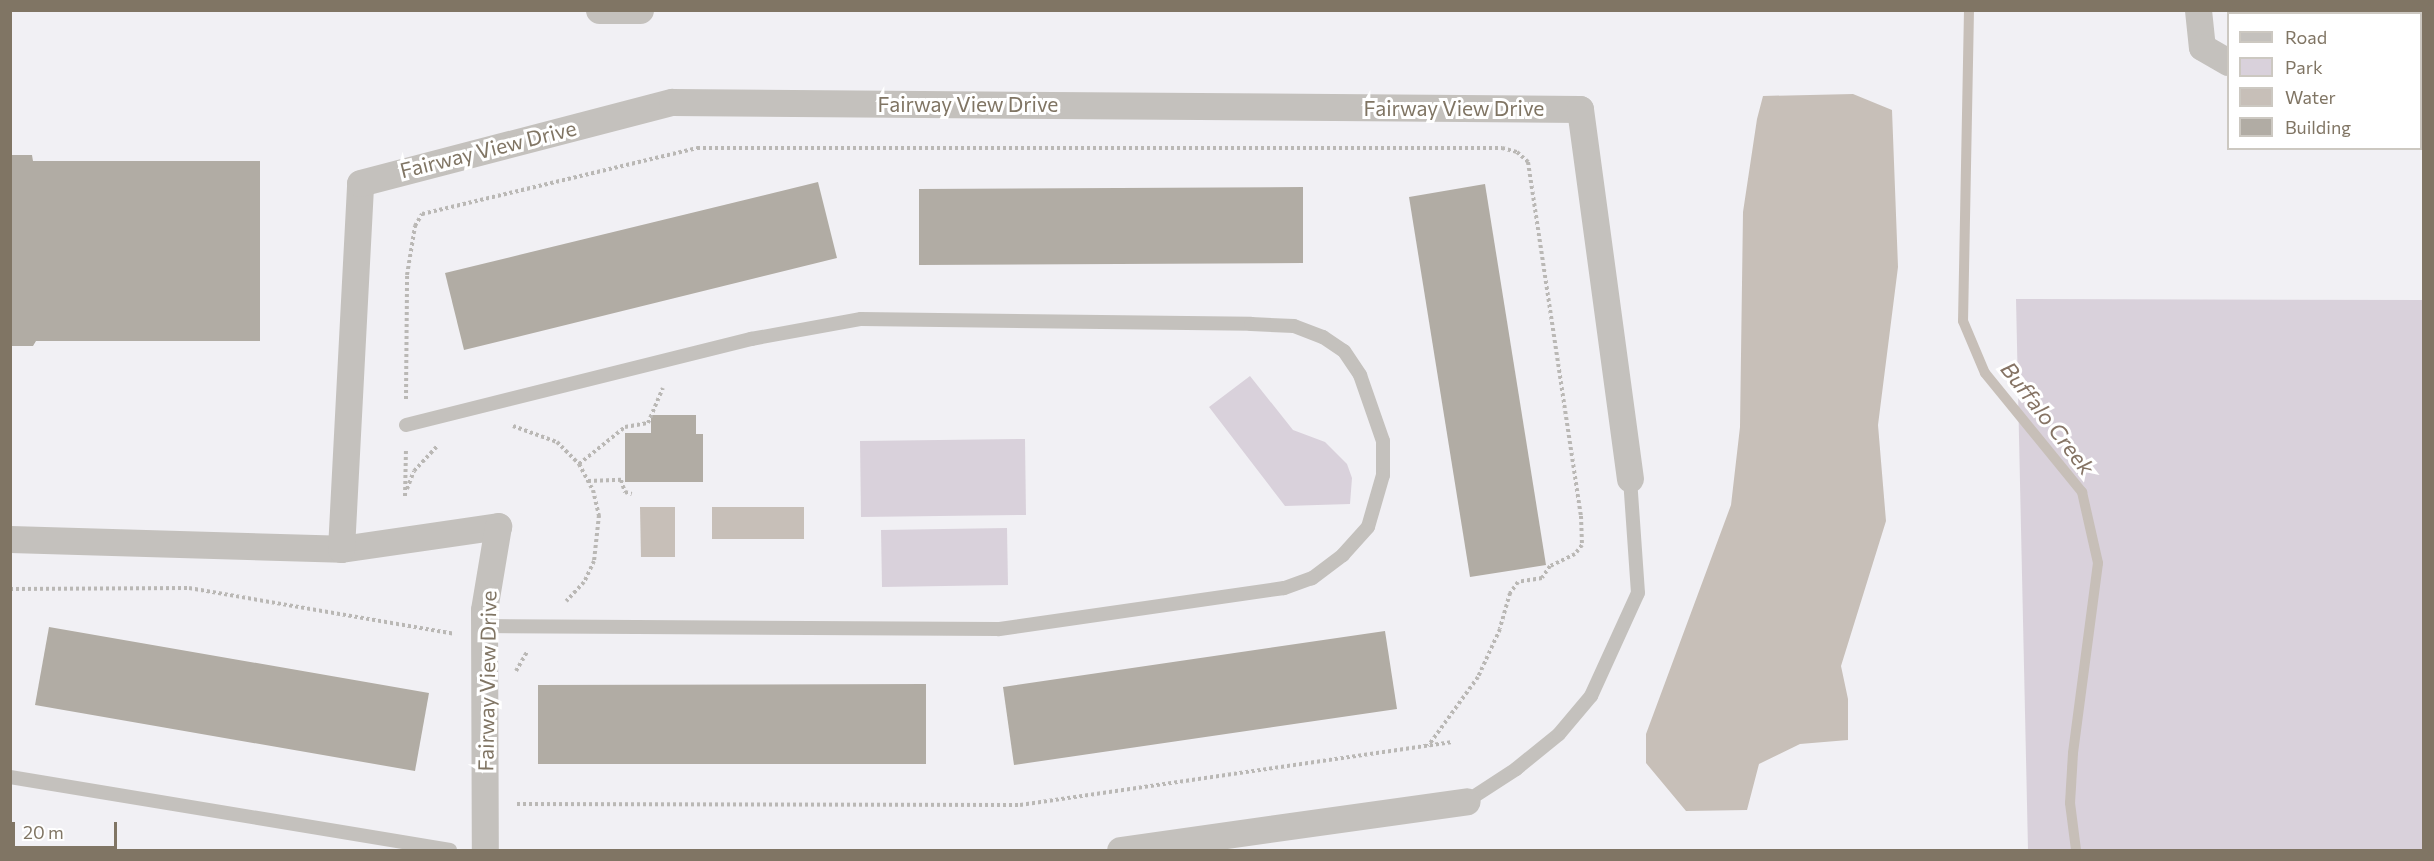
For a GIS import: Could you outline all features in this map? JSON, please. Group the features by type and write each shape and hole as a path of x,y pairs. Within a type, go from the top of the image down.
{"street":[{"path":"599,10 640,10"},
{"path":"2198,10 2202,47 2227,61"},
{"name":"Fairway View Drive","path":"341,549 360,183 672,102 1580,109 1630,479"},
{"name":"Fairway View Drive","path":"10,539 341,549 498,526 484,634 485,850"},
{"path":"1120,850 1467,801"}],"lane":[{"path":"406,424 813,325 861,319 1294,326 1323,337 1344,351 1360,375 1383,441 1377,504 1362,534 1343,555 1312,578 1246,596 998,629 543,627 484,634"},
{"path":"1467,801 1516,769 1559,734 1591,696 1638,593 1630,479"},
{"path":"10,777 450,850"}],"path":[{"path":"445,441 414,471 405,496 407,275 415,226 422,214 697,148 1502,148 1517,152 1528,162 1581,516 1582,545 1575,554 1550,566 1542,578 1518,582 1510,593 1496,639 1478,677 1428,746"},
{"path":"579,464 625,427 648,423 649,414 675,368 676,358"},
{"path":"504,425 543,434 557,442 579,464 588,481 599,515 594,561 584,582 543,627 510,681"},
{"path":"588,481 621,480 626,492 632,494"},
{"path":"10,589 189,588 484,634 507,650 520,665"},
{"path":"513,804 1020,805 1452,742"}],"green space":[{"path":"2016,299 2423,300 2423,850 2028,850"},
{"path":"1250,376 1293,430 1325,442 1347,464 1352,478 1350,504 1285,506 1209,407"},
{"path":"1025,439 1026,515 861,517 860,441"},
{"path":"1007,528 1008,585 882,587 881,530"}],"water":[{"path":"1853,94 1892,110 1898,267 1878,425 1886,521 1841,666 1848,699 1848,740 1800,744 1759,764 1747,810 1686,811 1646,763 1646,734 1731,505 1740,427 1743,212 1757,119 1763,96"},
{"path":"640,507 675,507 675,557 641,557"},
{"path":"712,507 804,507 804,539 712,539"}],"building":[{"path":"10,155 32,155 33,161 260,161 260,341 36,341 33,346 10,346"},
{"path":"818,182 837,258 464,350 445,273"},
{"path":"1485,184 1546,565 1470,577 1409,197"},
{"path":"1303,187 1303,263 919,265 919,189"},
{"path":"651,415 696,415 696,434 703,434 703,482 625,482 625,433 651,433"},
{"path":"49,627 429,693 415,771 35,705"},
{"path":"1385,631 1397,709 1014,765 1003,687"},
{"path":"926,684 926,764 538,764 538,685"}],"waterway":[{"name":"Buffalo Creek","path":"1969,10 1963,321 1985,373 2082,492 2098,563 2073,753 2070,803 2076,850"}]}
